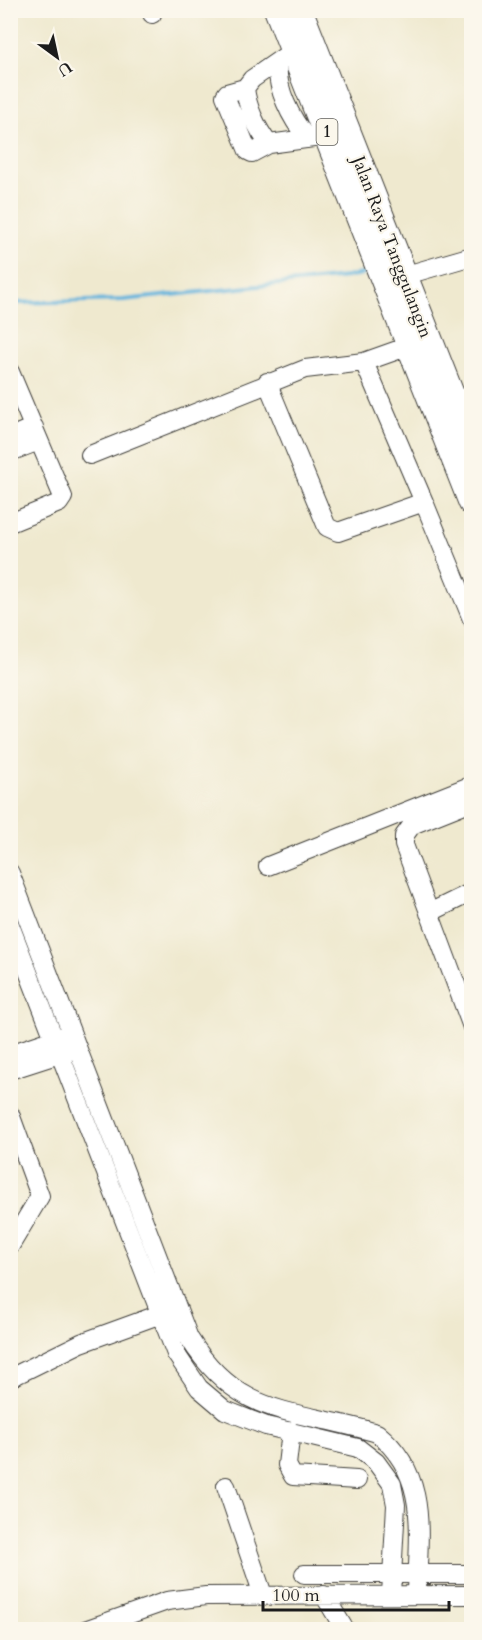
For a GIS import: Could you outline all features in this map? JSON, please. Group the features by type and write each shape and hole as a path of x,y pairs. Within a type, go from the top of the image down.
{"highway":[{"name":"1","path":"279,10 286,56 318,137 391,266"},
{"name":"Jalan Raya Tanggulangin","path":"299,10 391,266 471,449"},
{"name":"Jalan Raya Tanggulangin","path":"391,266 409,346 471,502"}],"street":[{"path":"286,56 244,88 246,100 263,137 269,144 318,137"},
{"path":"391,266 471,256"},
{"path":"90,456 267,382 305,369 364,362 409,346"},
{"path":"364,362 471,619"},
{"path":"10,523 62,501 11,373"},
{"path":"267,382 327,527 332,531 339,532 424,502"},
{"path":"10,437 36,434"},
{"path":"10,452 36,434"},
{"path":"268,866 471,785"},
{"path":"471,801 412,825 404,836 404,845 471,1027"},
{"path":"10,873 66,1044 168,1312 188,1374 214,1403 254,1422 368,1453 385,1473 394,1491 395,1523 391,1594"},
{"path":"429,913 471,892"},
{"path":"10,925 66,1044"},
{"path":"10,1054 66,1044"},
{"path":"10,1070 66,1044"},
{"path":"10,1114 16,1146 40,1190 40,1196 10,1246"},
{"path":"10,1220 31,1212"},
{"path":"10,1378 81,1343 168,1312"},
{"path":"168,1312 202,1359 228,1386 252,1401 377,1433 393,1446 410,1473 416,1490 417,1595"},
{"path":"332,1442 337,1423"},
{"path":"291,1431 287,1465 293,1476 357,1480"},
{"path":"226,1486 263,1595"},
{"path":"395,1523 418,1523"},
{"path":"394,1548 418,1549"},
{"path":"304,1574 466,1574"},
{"path":"85,1629 167,1601 206,1596 471,1594"},
{"path":"324,1595 345,1629"}],"waterway":[{"path":"10,303 123,300 346,277 371,272"}]}
